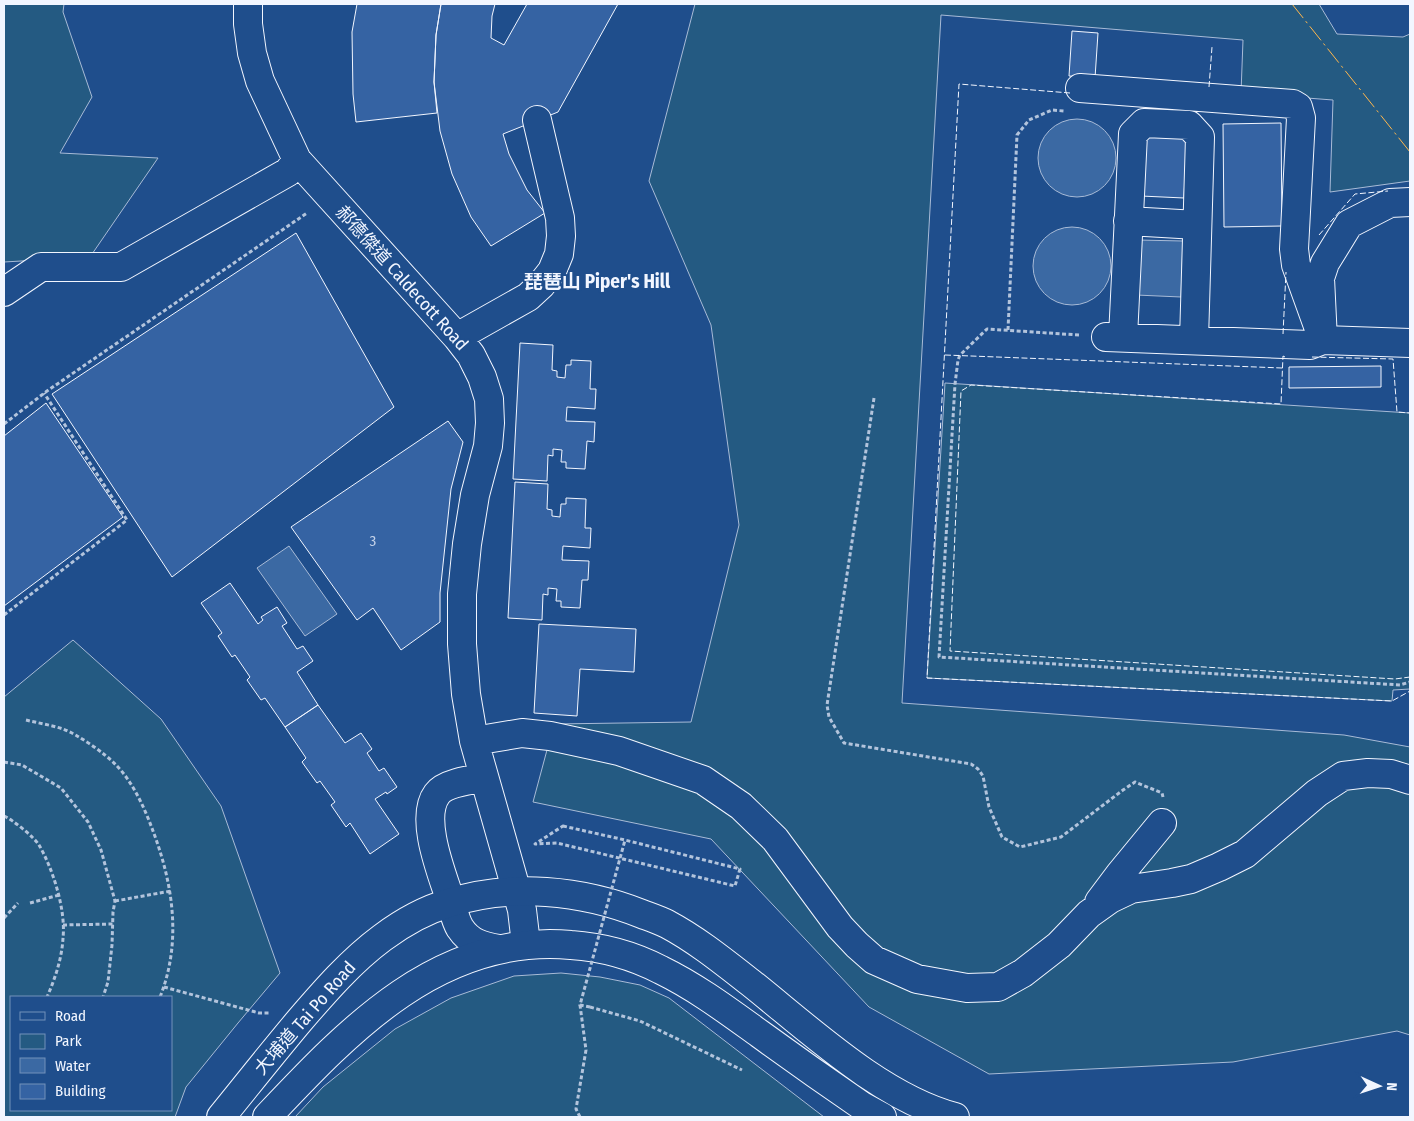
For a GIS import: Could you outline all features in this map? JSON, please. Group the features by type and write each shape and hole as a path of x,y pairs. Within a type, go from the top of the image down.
{"main road":[{"name":"郝德傑道 Caldecott Road","path":"248,4 248,24 252,53 260,81 297,160 456,337 471,356 482,377 489,399 490,423 488,446 475,495 467,544 462,594 462,644 466,694 474,741 522,910 526,944"},
{"path":"1075,100 1294,104 1298,107 1301,118 1294,249 1296,265 1323,340"},
{"path":"456,337 528,297 541,286 552,271 558,254 561,236 560,218 537,120"},
{"path":"1194,340 1200,137 1189,125 1144,123 1132,134 1128,221 1115,337 1310,345 1323,340 1410,343"},
{"path":"4,292 41,267 121,267 288,172 297,160"},
{"path":"1323,340 1320,278 1325,263 1349,224 1390,203 1410,202"},
{"path":"1128,221 1197,225"},
{"path":"474,741 522,733 550,736 620,751 703,780 741,806 775,839 840,926 874,960 917,979 967,988 998,987 1023,973 1059,945 1089,914 1162,824"},
{"path":"1089,914 1110,899 1131,889 1191,878 1245,854 1317,793 1343,776 1368,773 1391,774 1410,780"},
{"path":"483,778 450,786 437,794 430,811 430,833 459,927 469,939 483,946 499,949"},
{"name":"大埔道 Tai Po Road","path":"221,1117 323,994 357,959 383,938 410,920 451,902 482,895 552,892 586,896 628,908 666,924 706,948 837,1052 869,1075 906,1098 943,1114 955,1117"},
{"path":"267,1117 335,1047 364,1021 422,980 470,957 526,944 553,943 602,949 661,969 697,990 862,1106 882,1117"}],"path":[{"path":"1008,330 1017,135 1029,120 1075,100"},
{"path":"4,424 44,394 311,210"},
{"path":"1115,337 987,329 960,355 954,394 939,657 1400,685 1410,682"},
{"path":"4,615 128,519 44,394"},
{"path":"874,398 827,705 829,717 844,742 971,764 983,776 989,807 1002,837 1020,847 1061,838 1135,782 1162,793 1167,808 1162,824"},
{"path":"26,720 64,730 94,747 116,765 138,796 162,856 170,891 172,923 171,959 160,996"},
{"path":"4,762 22,765 61,788 88,822 101,850 115,900 108,982 103,996"},
{"path":"4,816 11,819 38,844 52,874 59,895 64,937 58,966 47,996"},
{"path":"564,826 625,840 740,870 735,886 557,843 535,844 564,826"},
{"path":"580,1117 576,1109 586,1050 580,1005 625,840"},
{"path":"115,900 170,891"},
{"path":"30,903 59,895"},
{"path":"4,918 18,903"},
{"path":"63,925 113,924"},
{"path":"164,988 260,1013"},
{"path":"580,1005 640,1020 742,1070"}],"green space":[{"path":"4,4 64,4 63,12 92,97 60,153 158,158 90,257 4,262"},
{"path":"695,4 1319,4 1337,34 1403,37 1410,34 1410,181 1330,192 1333,100 1241,93 1243,40 941,15 902,703 1344,735 1410,747 1410,1035 1397,1031 1233,1062 989,1074 869,1007 711,839 533,802 554,724 691,722 739,525 711,325 649,181"},
{"path":"945,383 1410,413 1410,689 1393,690 1392,701 927,678"},
{"path":"73,640 161,719 221,806 280,973 186,1087 175,1117 4,1117 4,697"},
{"path":"561,973 600,977 640,985 669,998 824,1117 295,1117 323,1087 395,1029 451,998 514,976"}],"water":[{"path":"1069,119 1085,119 1099,125 1110,136 1116,150 1116,166 1110,180 1099,191 1085,197 1069,197 1055,191 1044,180 1038,166 1038,150 1044,136 1055,125"},
{"path":"1064,227 1080,227 1094,233 1105,244 1111,258 1111,274 1105,288 1094,299 1080,305 1064,305 1050,299 1039,288 1033,274 1033,258 1039,244 1050,233"},
{"path":"1138,240 1183,241 1181,297 1136,295"},
{"path":"289,546 337,614 305,636 257,568"}],"building":[{"path":"357,4 441,4 436,35 434,82 437,113 356,122 353,94 352,32"},
{"path":"441,4 495,4 492,16 491,38 504,45 527,4 618,4 558,112 503,134 509,154 527,190 545,213 491,246 471,217 452,174 440,131 434,82 436,35"},
{"path":"1072,31 1098,33 1095,78 1069,76"},
{"path":"1281,123 1282,226 1224,227 1223,124"},
{"path":"1143,129 1187,131 1184,198 1141,196"},
{"path":"296,233 394,407 172,577 52,394"},
{"path":"520,343 553,345 552,370 557,371 557,377 565,378 566,365 571,365 571,360 591,361 590,389 596,389 595,409 567,407 566,421 595,422 594,442 587,441 585,469 566,468 566,462 561,462 562,450 553,449 553,456 548,455 547,481 513,479"},
{"path":"1381,366 1381,387 1289,388 1289,367"},
{"path":"46,403 123,517 4,606 4,436"},
{"path":"448,421 463,442 451,489 440,593 440,622 401,650 373,608 357,620 291,527"},
{"path":"515,482 548,484 547,509 552,510 552,516 560,517 561,504 566,504 566,498 586,499 585,528 591,528 590,548 563,546 562,560 589,561 588,580 582,580 580,608 561,607 561,601 556,601 557,589 548,588 548,595 543,594 542,620 508,618"},
{"path":"230,583 258,624 263,620 261,617 277,607 287,623 282,626 297,649 303,646 313,661 297,672 318,705 285,727 265,698 261,700 247,680 250,677 235,655 232,657 218,636 222,633 201,603"},
{"path":"539,624 636,629 634,672 580,669 577,716 534,713"},
{"path":"318,705 345,743 361,733 372,749 367,753 379,771 384,768 397,787 375,799 399,834 370,854 350,823 346,827 331,805 335,802 320,781 317,783 302,762 306,758 285,727"}],"fence":[{"path":"1209,87 1212,47"},
{"path":"1070,93 959,84 927,678 1392,701 1410,691"},
{"path":"1319,235 1355,194 1388,191"},
{"path":"1283,334 1286,272"},
{"path":"945,355 1282,368"},
{"path":"1285,357 1283,356 1281,404 971,385 961,391 950,651 1395,679 1410,677"},
{"path":"1312,357 1393,359 1397,412 1410,413"}],"power":[{"path":"1292,4 1410,152"}],"district":[{"name":"琵琶山 Piper's Hill","path":"597,281"}]}
